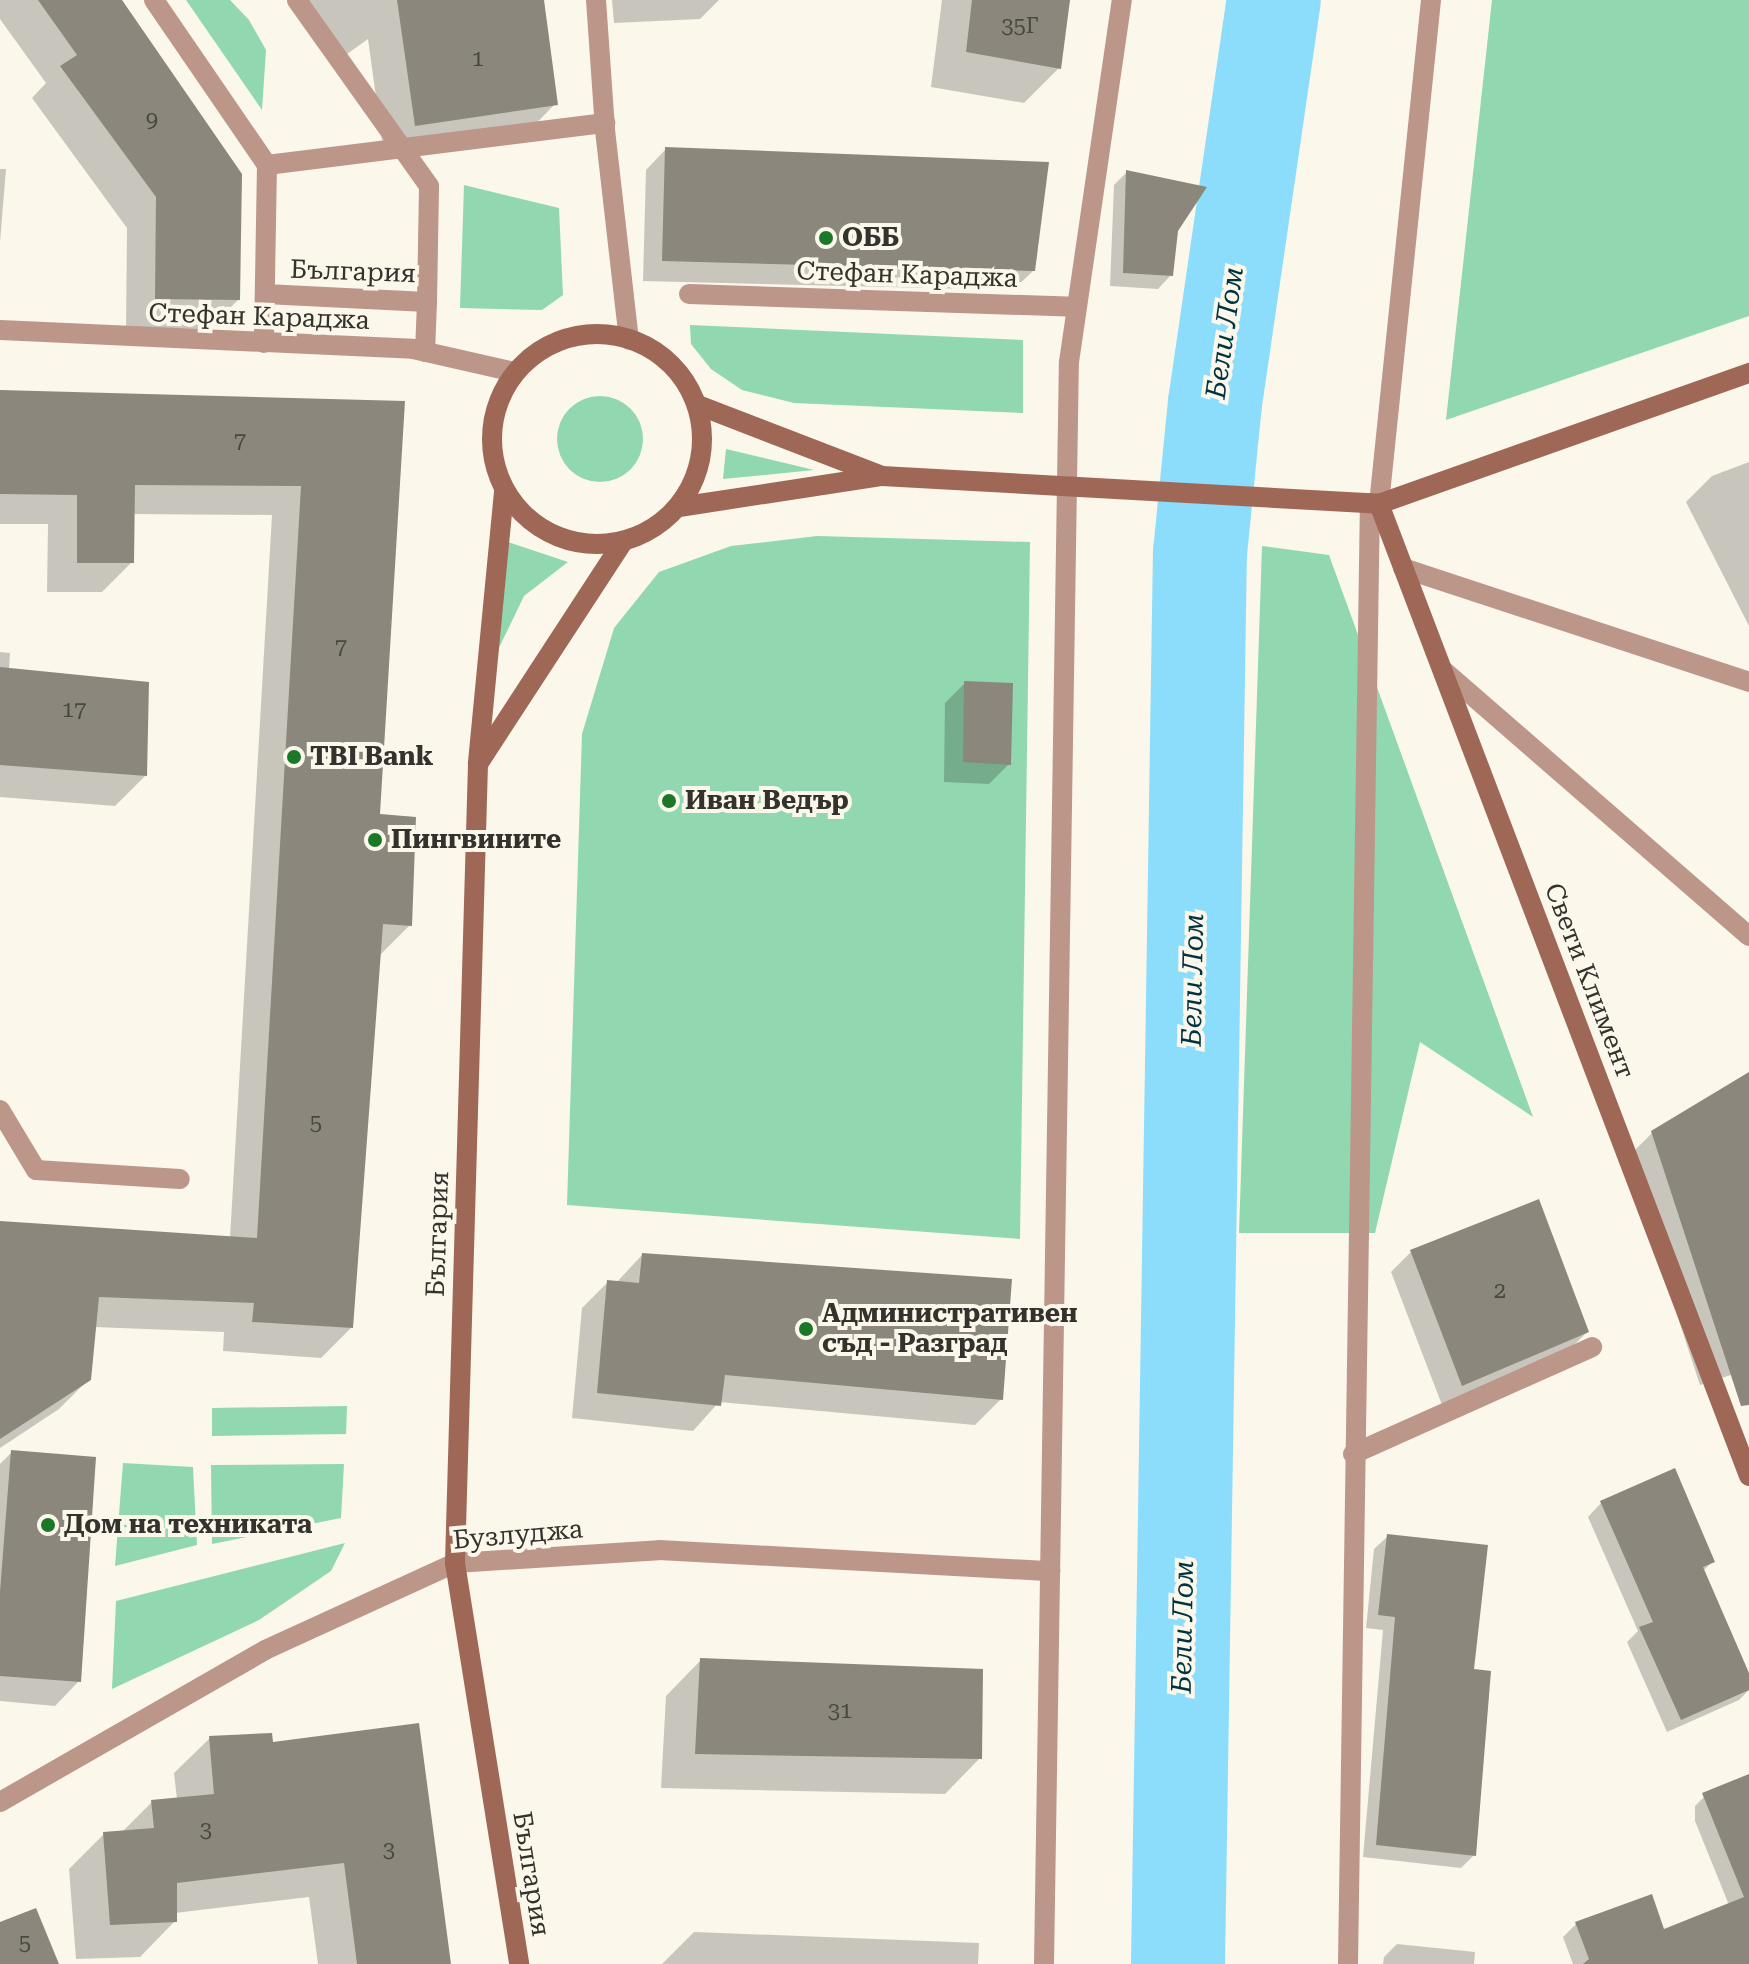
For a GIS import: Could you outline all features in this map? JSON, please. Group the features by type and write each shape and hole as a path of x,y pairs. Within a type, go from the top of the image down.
{"street":[{"path":"154,0 267,165 400,146 605,123"},
{"name":"България","path":"267,165 265,294 427,302 429,186 297,0"},
{"path":"596,0 605,123 629,340"},
{"path":"1044,1964 1069,362 1122,0"},
{"path":"1348,1964 1353,1454 1374,503 1431,0"},
{"path":"264,343 265,294"},
{"name":"Стефан Караджа","path":"689,294 1075,307"},
{"path":"425,352 427,302"},
{"name":"Стефан Караджа","path":"0,330 425,352 514,372"},
{"path":"598,334 629,340 653,350 672,364 698,405 705,441 697,477 679,507 653,530 622,543 588,545 555,536 526,517 504,492 493,466 490,437 494,413 514,372 531,356 564,340 598,334"},
{"path":"679,507 882,476 1374,503 1749,373"},
{"path":"698,405 882,476"},
{"name":"България","path":"504,492 478,764 455,1563 519,1964"},
{"name":"Свети Климент","path":"1374,503 1444,671 1749,1476"},
{"path":"478,764 622,543"},
{"path":"1403,568 1749,682"},
{"path":"1444,671 1749,936"},
{"path":"0,1110 36,1170 180,1179"},
{"path":"1353,1454 1592,1347"},
{"name":"Бузлуджа","path":"0,1802 265,1650 455,1563 659,1550 1050,1571"}],"green space":[{"path":"186,0 230,0 249,20 266,50 262,110"},
{"path":"1492,0 1749,0 1749,316 1446,420"},
{"path":"464,185 559,208 563,295 542,310 460,308"},
{"path":"690,325 1023,340 1023,413 794,403 742,390 711,369 691,344"},
{"path":"600,396 624,403 636,415 643,439 636,463 624,475 600,482 576,475 564,463 557,439 564,415 576,403"},
{"path":"726,449 814,470 723,479"},
{"path":"817,536 1030,542 1020,1239 567,1205 582,734 614,628 659,572 731,546"},
{"path":"508,542 568,562 524,596 497,652"},
{"path":"1262,546 1329,555 1533,1117 1420,1042 1375,1233 1239,1233"},
{"path":"347,1406 346,1434 212,1436 212,1408"},
{"path":"123,1463 193,1467 197,1545 115,1566"},
{"path":"344,1464 341,1518 212,1544 211,1465"},
{"path":"345,1543 331,1571 259,1620 112,1689 116,1601"}],"building":[{"path":"38,0 122,0 242,174 240,300 155,299 156,197 60,66 77,55"},
{"path":"397,0 544,0 558,105 415,126"},
{"path":"972,0 1070,0 1061,69 966,52"},
{"path":"665,147 1049,162 1035,271 662,261"},
{"path":"1126,170 1207,187 1178,231 1173,276 1123,273"},
{"path":"0,390 405,401 380,814 416,817 412,926 383,924 353,1328 252,1322 254,1303 99,1297 91,1380 0,1439 0,1221 257,1238 301,486 135,485 134,563 77,563 77,495 0,494"},
{"path":"0,667 149,682 147,776 0,765"},
{"path":"964,681 1013,683 1011,765 963,762"},
{"path":"1749,1072 1749,1405 1741,1406 1651,1131"},
{"path":"1539,1199 1589,1332 1462,1386 1410,1250"},
{"name":"Административен съд - Разград","path":"642,1253 1012,1279 1003,1400 725,1375 721,1406 597,1393 607,1280 639,1283"},
{"name":"Дом на техниката","path":"11,1450 96,1457 81,1682 0,1676 0,1592"},
{"path":"1675,1468 1715,1562 1703,1567 1749,1673 1749,1690 1681,1720 1639,1627 1653,1622 1600,1501"},
{"path":"1387,1534 1488,1545 1474,1669 1491,1671 1476,1856 1376,1845 1395,1617 1378,1615"},
{"path":"700,1658 983,1669 982,1759 695,1754"},
{"path":"419,1723 451,1964 357,1964 344,1863 177,1883 177,1922 110,1925 103,1832 154,1828 151,1800 214,1794 209,1736 272,1733 273,1742"},
{"path":"1749,1774 1749,1964 1583,1964 1589,1959 1575,1922 1652,1894 1664,1929 1744,1897 1702,1793"},
{"path":"36,1908 59,1964 0,1964 0,1922"}],"waterway":[{"name":"Бели Лом","path":"1178,1964 1200,553 1215,403 1274,0"}],"place":[{"name":"ОББ","path":"826,238"},
{"name":"TBI Bank","path":"294,757"},
{"name":"Иван Ведър","path":"669,801"},
{"name":"Пингвините","path":"375,840"},
{"name":"Административен съд - Разград","path":"806,1329"},
{"name":"Дом на техниката","path":"48,1525"}]}
